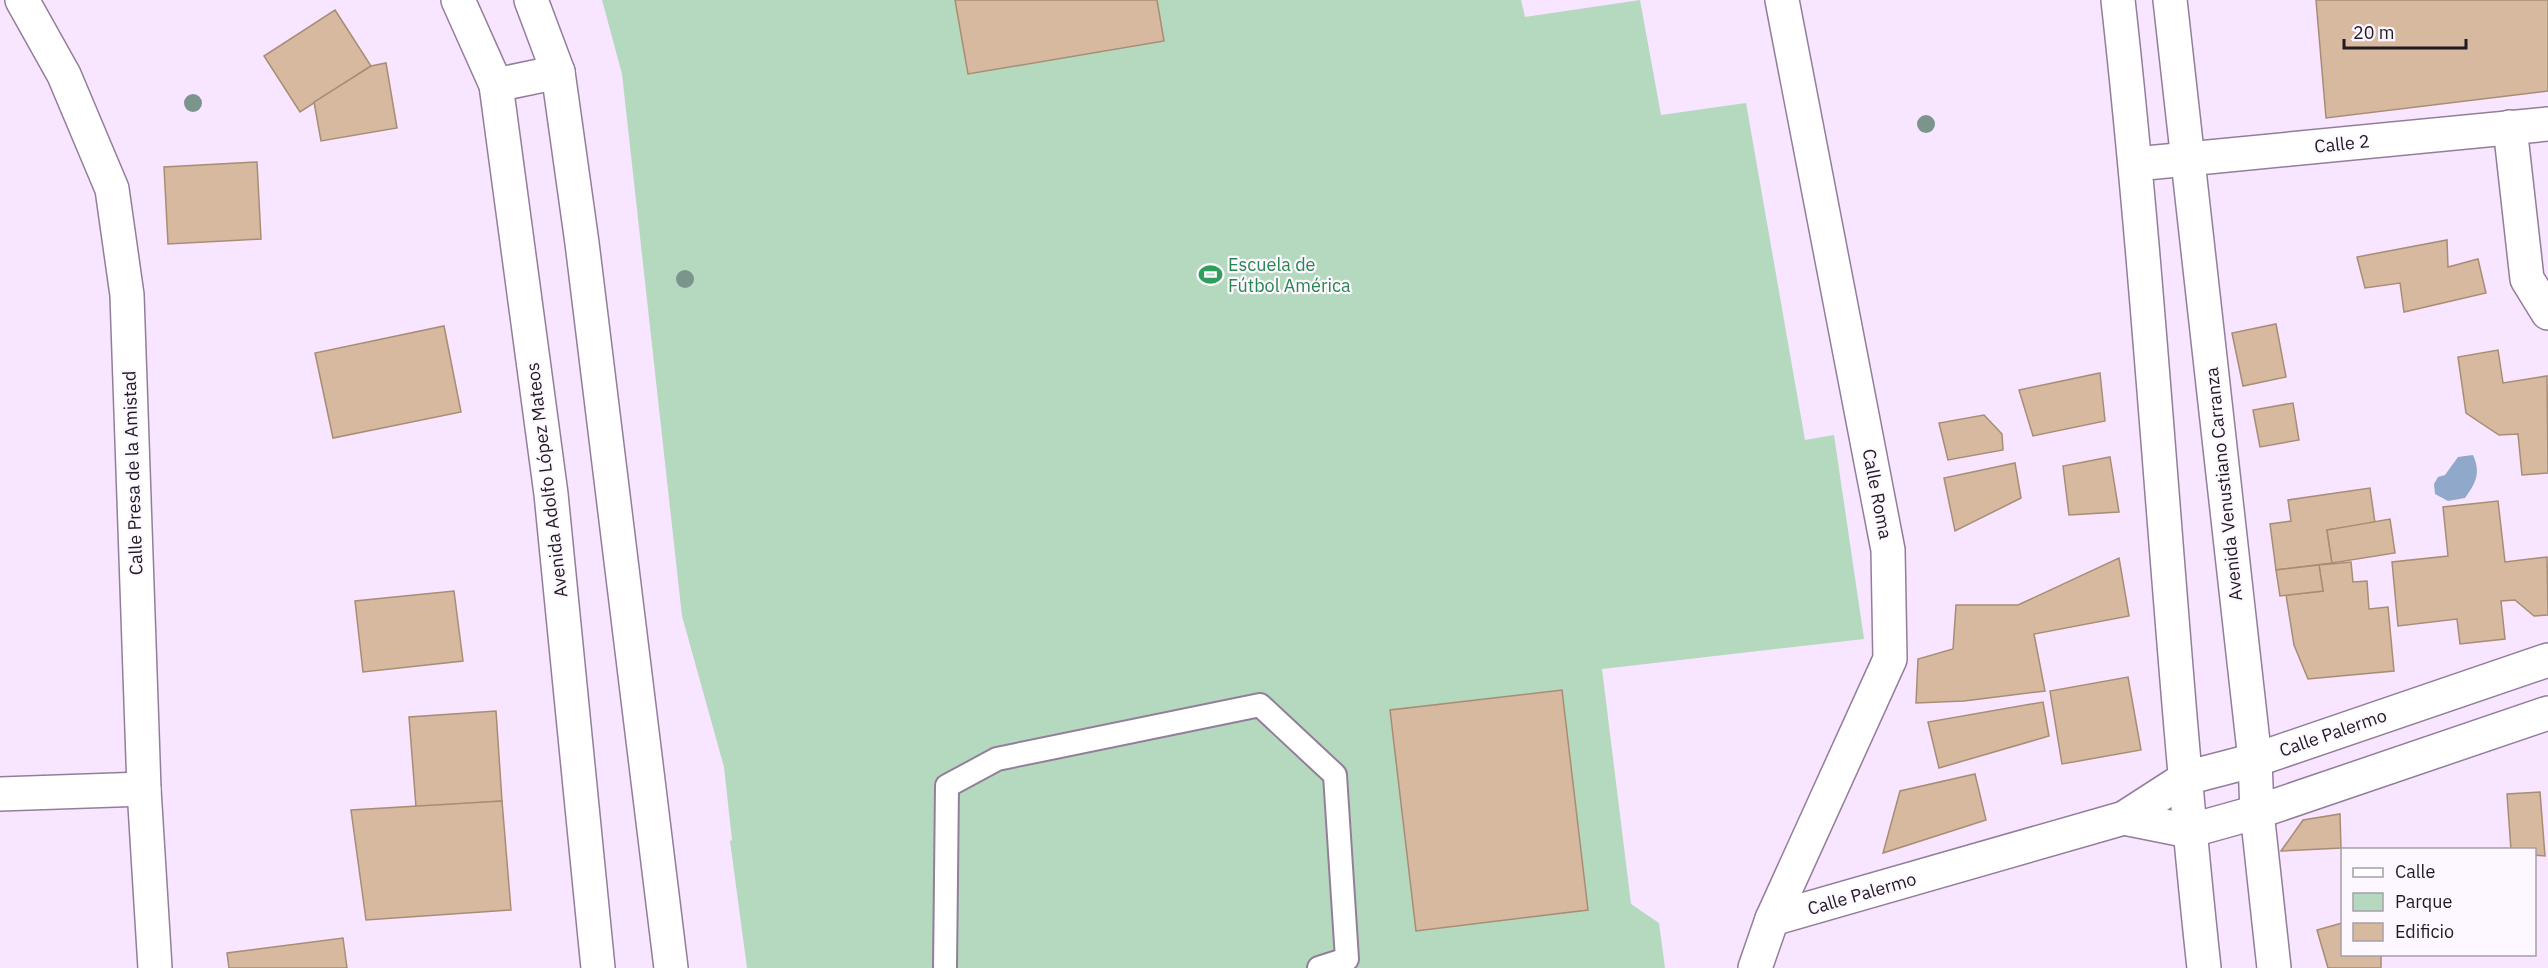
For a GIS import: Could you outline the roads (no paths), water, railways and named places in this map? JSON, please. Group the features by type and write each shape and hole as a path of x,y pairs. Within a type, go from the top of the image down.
{"street":[{"name":"Calle Presa de la Amistad","path":"22,0 64,75 112,189 127,295 144,789 155,968"},
{"name":"Avenida Adolfo López Mateos","path":"458,0 496,85 551,494 598,968"},
{"path":"531,0 558,72 585,267 671,968"},
{"name":"Calle Roma","path":"1755,968 1772,919 1890,659 1888,550 1782,0"},
{"path":"2118,0 2136,164 2189,831 2204,968"},
{"name":"Avenida Venustiano Carranza","path":"2170,0 2255,760 2257,812 2274,968"},
{"path":"496,85 558,72"},
{"name":"Calle 2","path":"2136,164 2548,124"},
{"path":"2510,127 2528,279 2548,313"},
{"name":"Calle Palermo","path":"1772,919 2124,818 2186,778 2255,760 2548,660"},
{"name":"Calle Palermo","path":"2124,818 2189,831 2257,812 2548,713"},
{"path":"0,794 144,789"}],"lane":[{"path":"945,968 947,786 997,759 1260,705 1335,776 1347,959 1319,968"}],"water":[{"path":"2473,455 2477,473 2465,498 2448,501 2435,494 2434,484 2438,477 2445,475 2458,457"}],"place":[{"name":"Escuela de Fútbol América","path":"1210,275"}]}
